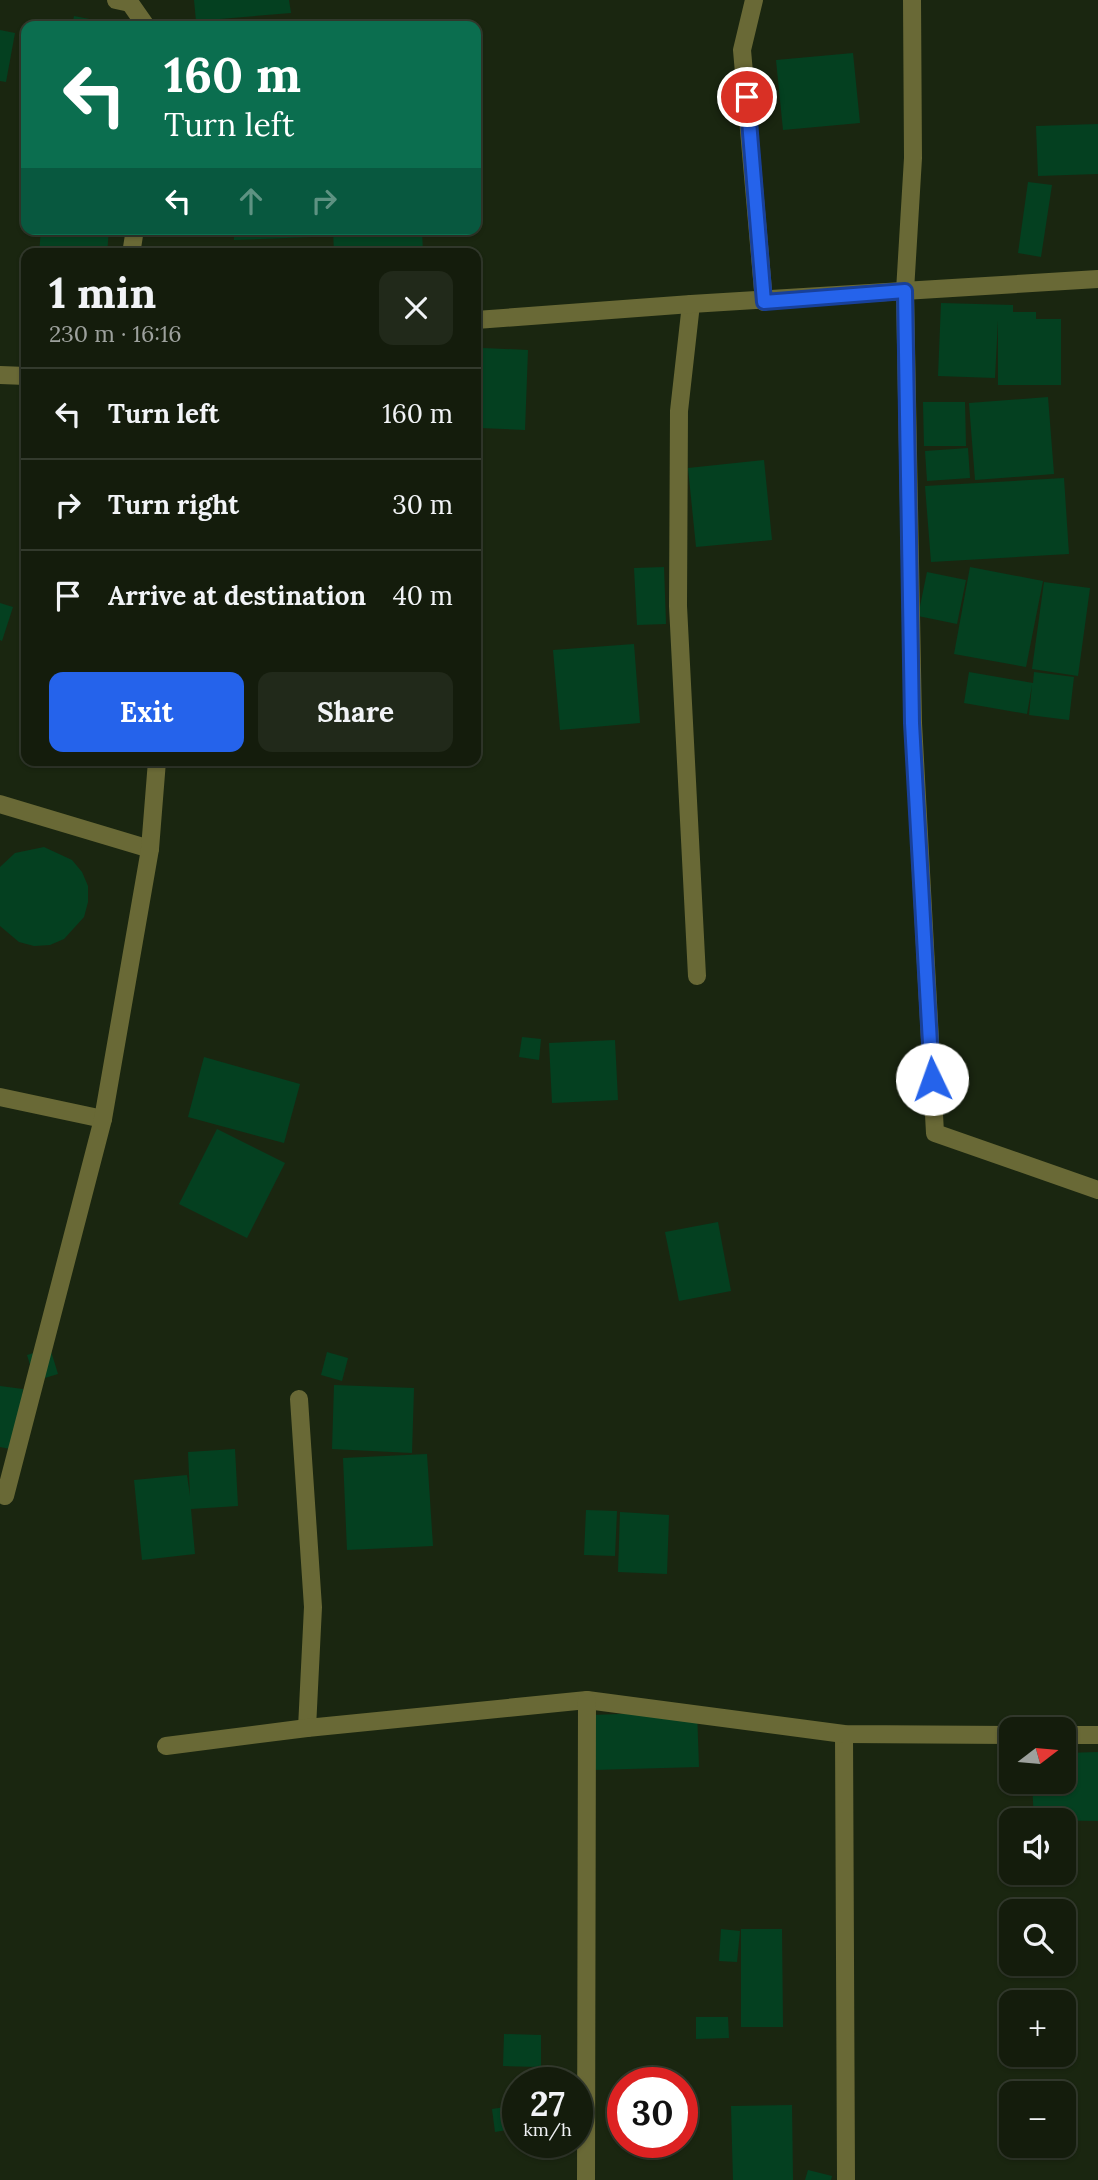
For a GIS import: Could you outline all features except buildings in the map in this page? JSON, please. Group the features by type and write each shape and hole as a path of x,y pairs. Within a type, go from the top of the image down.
{"street":[{"path":"116,0 130,3 143,21"},
{"path":"754,0 742,50 764,302"},
{"path":"912,0 913,158 905,291 912,723 935,1133 1098,1190"},
{"path":"481,320 1098,279"},
{"path":"691,304 679,411 678,606 698,976"},
{"path":"0,374 21,376"},
{"path":"5,1496 103,1119 150,849 157,766"},
{"path":"0,804 150,849"},
{"path":"0,1097 103,1119"},
{"path":"299,1399 313,1607 307,1728"},
{"path":"586,2180 587,1700"},
{"path":"166,1746 307,1728 587,1700 844,1734 999,1735"},
{"path":"844,1734 846,2180"},
{"path":"1076,1735 1098,1735"}],"route":[{"path":"747,97 764,302 905,291 912,723 932,1079"}]}
